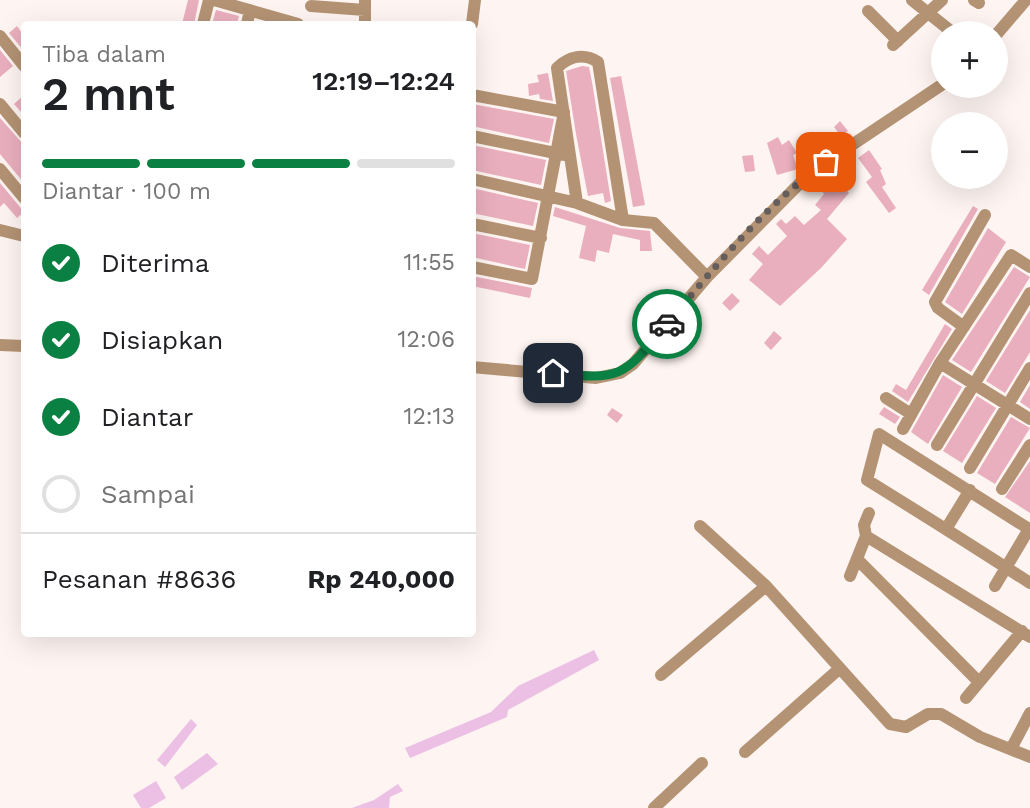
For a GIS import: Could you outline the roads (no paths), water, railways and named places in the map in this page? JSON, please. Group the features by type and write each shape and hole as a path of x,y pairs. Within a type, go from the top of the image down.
{"street":[{"path":"205,21 209,0"},
{"path":"214,0 285,21"},
{"path":"472,21 475,0"},
{"path":"912,0 936,21"},
{"path":"868,11 895,43 942,0"},
{"path":"1008,21 1026,0"},
{"path":"311,6 365,5"},
{"path":"248,21 250,10"},
{"path":"0,36 21,61"},
{"path":"577,202 557,68 573,58 592,58 598,62 623,220"},
{"path":"476,367 596,378 620,373 633,364 707,277 810,173 931,92"},
{"path":"476,96 564,111"},
{"path":"0,104 21,129"},
{"path":"476,268 532,279 550,197 564,111"},
{"path":"476,137 572,156"},
{"path":"0,169 21,194"},
{"path":"476,180 577,202 623,220 654,223 707,277"},
{"path":"964,327 938,308 935,302 985,215"},
{"path":"476,225 541,238"},
{"path":"0,230 21,235"},
{"path":"904,429 940,363 1011,255 1030,267"},
{"path":"937,445 1030,293"},
{"path":"0,345 21,346"},
{"path":"940,363 1030,419"},
{"path":"970,468 1030,368"},
{"path":"886,398 911,414"},
{"path":"995,586 1006,567 1030,529 879,434 867,480 946,529 1006,567 1030,583"},
{"path":"1002,489 1030,445"},
{"path":"946,529 970,490"},
{"path":"850,576 866,536 864,525 869,513"},
{"path":"700,526 766,586 890,724 906,727 928,714 941,714 980,737 1030,757"},
{"path":"866,536 1026,634 966,698"},
{"path":"858,560 979,682"},
{"path":"662,675 766,586"},
{"path":"745,752 839,669"},
{"path":"1011,750 1030,713"},
{"path":"654,808 702,763"}]}
